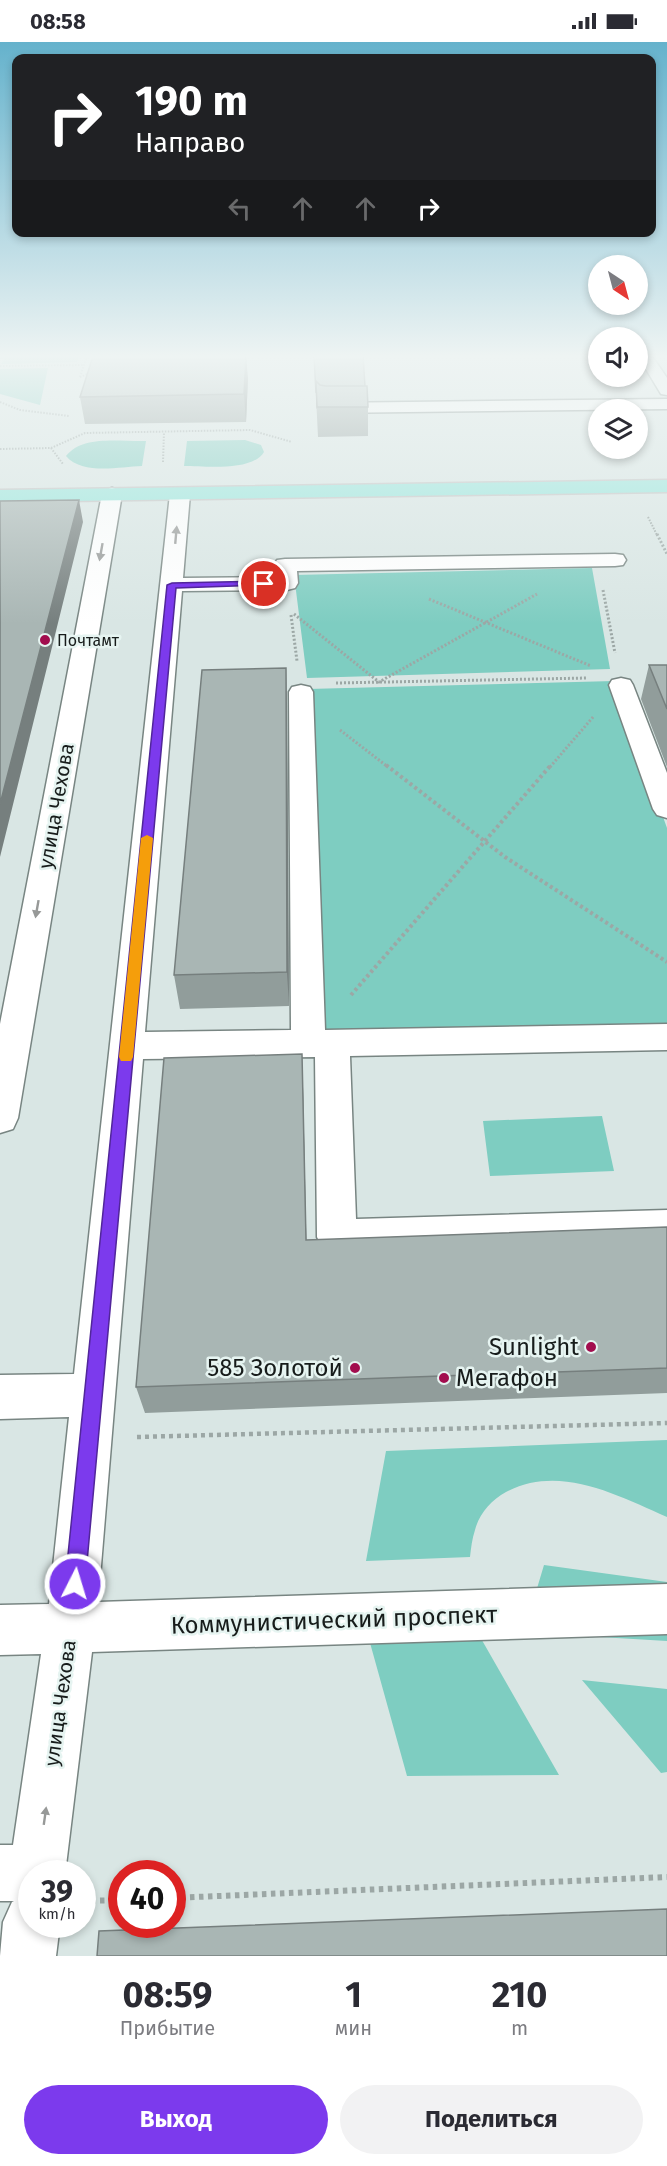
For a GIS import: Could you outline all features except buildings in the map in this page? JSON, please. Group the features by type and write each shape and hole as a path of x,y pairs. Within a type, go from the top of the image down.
{"main road":[{"path":"0,496 112,494 172,483 667,486"}],"street":[{"name":"улица Чехова","path":"30,1860 70,1628 172,585 172,483"},
{"name":"улица Чехова","path":"0,1118 112,494"},
{"path":"172,585 286,583 285,565 606,560"},
{"path":"621,681 667,809"},
{"path":"301,692 320,1044 338,1237 667,1227"},
{"path":"127,1046 667,1037"},
{"path":"0,1397 93,1395"},
{"name":"Коммунистический проспект","path":"0,1630 667,1609"},
{"name":"улица Чехова","path":"27,1938 27,1956"}],"path":[{"path":"0,449 51,448 57,445"},
{"path":"166,445 172,483"},
{"path":"645,511 667,554"},
{"path":"320,1044 484,841 621,681 606,560 486,622 379,682"},
{"path":"429,599 621,681"},
{"path":"379,682 291,611 301,692 484,841 667,962"},
{"path":"301,692 379,682 621,681"},
{"path":"89,1438 667,1423"},
{"path":"186,1897 667,1877"}],"green space":[{"path":"81,445 145,445 142,466 101,469 81,466 73,462 66,456"},
{"path":"186,445 261,445 264,452 249,463 239,465 184,466"},
{"path":"592,568 610,669 307,678 294,575"},
{"path":"614,681 667,828 667,1032 320,1037 308,689"},
{"path":"602,1116 614,1171 490,1176 483,1121"},
{"path":"667,1440 667,1517 588,1486 547,1481 526,1484 501,1495 483,1513 472,1540 470,1557 366,1561 386,1451"},
{"path":"544,1565 667,1582 667,1641 549,1634 535,1595"},
{"path":"475,1628 559,1775 407,1776 367,1632"},
{"path":"582,1680 667,1689 667,1772 661,1773"}],"slow traffic":[{"path":"126,1057 147,838"}],"place":[{"name":"Почтамт","path":"45,640"},
{"name":"Sunlight","path":"591,1347"},
{"name":"585 Золотой","path":"355,1368"},
{"name":"Мегафон","path":"444,1378"}],"route":[{"path":"75,1584 172,585 264,584"}]}
